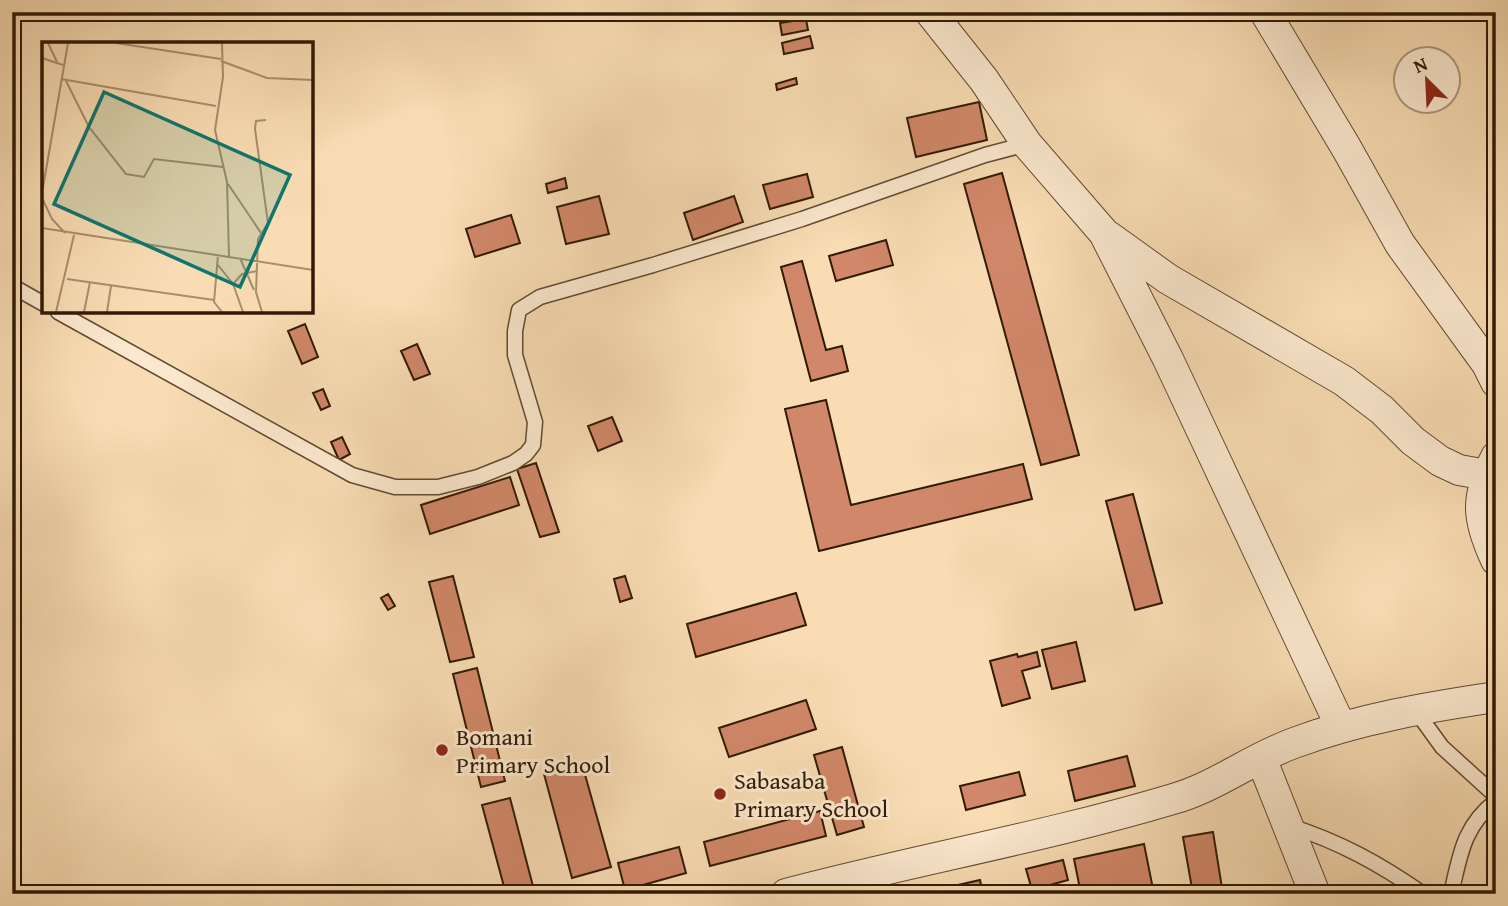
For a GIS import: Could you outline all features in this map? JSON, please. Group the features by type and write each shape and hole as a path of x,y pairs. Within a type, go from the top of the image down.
{"street":[{"path":"930,12 984,80 1027,144 1104,233 1168,279 1343,381 1382,410 1413,441 1440,461 1460,470 1491,466 1480,505 1482,529 1496,560"},
{"path":"1265,12 1400,244 1487,363 1496,382"},
{"path":"1104,233 1168,359 1341,727"},
{"path":"786,894 844,878 1046,834 1177,799 1291,744 1341,727 1496,697"},
{"path":"1261,758 1315,894"}],"lane":[{"path":"60,313 352,475 395,487 438,487 478,477 513,463 526,454 533,444 535,422 515,355 515,331 519,310 540,297 802,219 985,155 1027,144"},
{"path":"12,286 42,303"},
{"path":"1416,711 1442,747 1496,796"},
{"path":"1451,894 1459,858 1471,825 1479,813 1496,801"},
{"path":"1289,825 1327,838 1360,854 1423,894"}],"building":[{"path":"806,19 808,30 782,35 780,23"},
{"path":"810,36 813,48 784,54 782,43"},
{"path":"796,78 797,84 777,90 776,84"},
{"path":"979,102 987,140 916,157 907,118"},
{"path":"1002,173 1079,455 1041,465 964,184"},
{"path":"807,174 813,197 770,209 763,185"},
{"path":"565,178 567,188 548,193 546,184"},
{"path":"599,196 609,234 566,244 557,207"},
{"path":"734,196 743,222 693,240 684,213"},
{"path":"511,215 520,243 475,257 466,229"},
{"path":"886,240 893,265 836,281 829,256"},
{"path":"802,261 826,350 842,346 848,371 811,381 781,267"},
{"path":"305,324 318,357 302,364 288,331"},
{"path":"417,344 430,374 414,380 401,351"},
{"path":"323,389 330,406 321,410 313,393"},
{"path":"826,400 851,505 1023,464 1032,499 819,551 785,409"},
{"path":"612,417 622,441 598,451 588,426"},
{"path":"342,437 350,454 339,460 331,442"},
{"path":"536,463 559,532 540,537 517,469"},
{"path":"510,477 519,505 430,534 421,505"},
{"path":"1133,494 1162,603 1135,610 1106,501"},
{"path":"453,576 474,657 450,662 429,582"},
{"path":"625,576 632,598 620,602 614,579"},
{"path":"796,593 806,625 696,657 687,624"},
{"path":"388,594 395,606 388,610 381,598"},
{"path":"1076,642 1085,681 1052,689 1042,650"},
{"path":"1037,652 1040,666 1022,671 1030,698 1002,706 990,661"},
{"path":"477,668 505,781 481,787 453,674"},
{"path":"806,700 816,729 729,757 719,728"},
{"path":"842,747 864,827 837,835 814,755"},
{"path":"1127,756 1135,786 1075,801 1068,771"},
{"path":"582,764 611,867 572,878 544,774"},
{"path":"1019,772 1025,795 966,810 960,786"},
{"path":"510,798 535,894 506,894 482,805"},
{"path":"820,811 826,836 710,866 704,842"},
{"path":"1213,832 1223,894 1193,894 1183,837"},
{"path":"1144,844 1153,889 1132,894 1081,894 1074,859"},
{"path":"679,847 686,873 625,890 618,863"},
{"path":"1063,860 1068,880 1032,890 1026,869"},
{"path":"980,880 983,894 941,894 940,889"}],"place":[{"name":"Bomani Primary School","path":"442,750"},
{"name":"Sabasaba Primary School","path":"720,794"}]}
